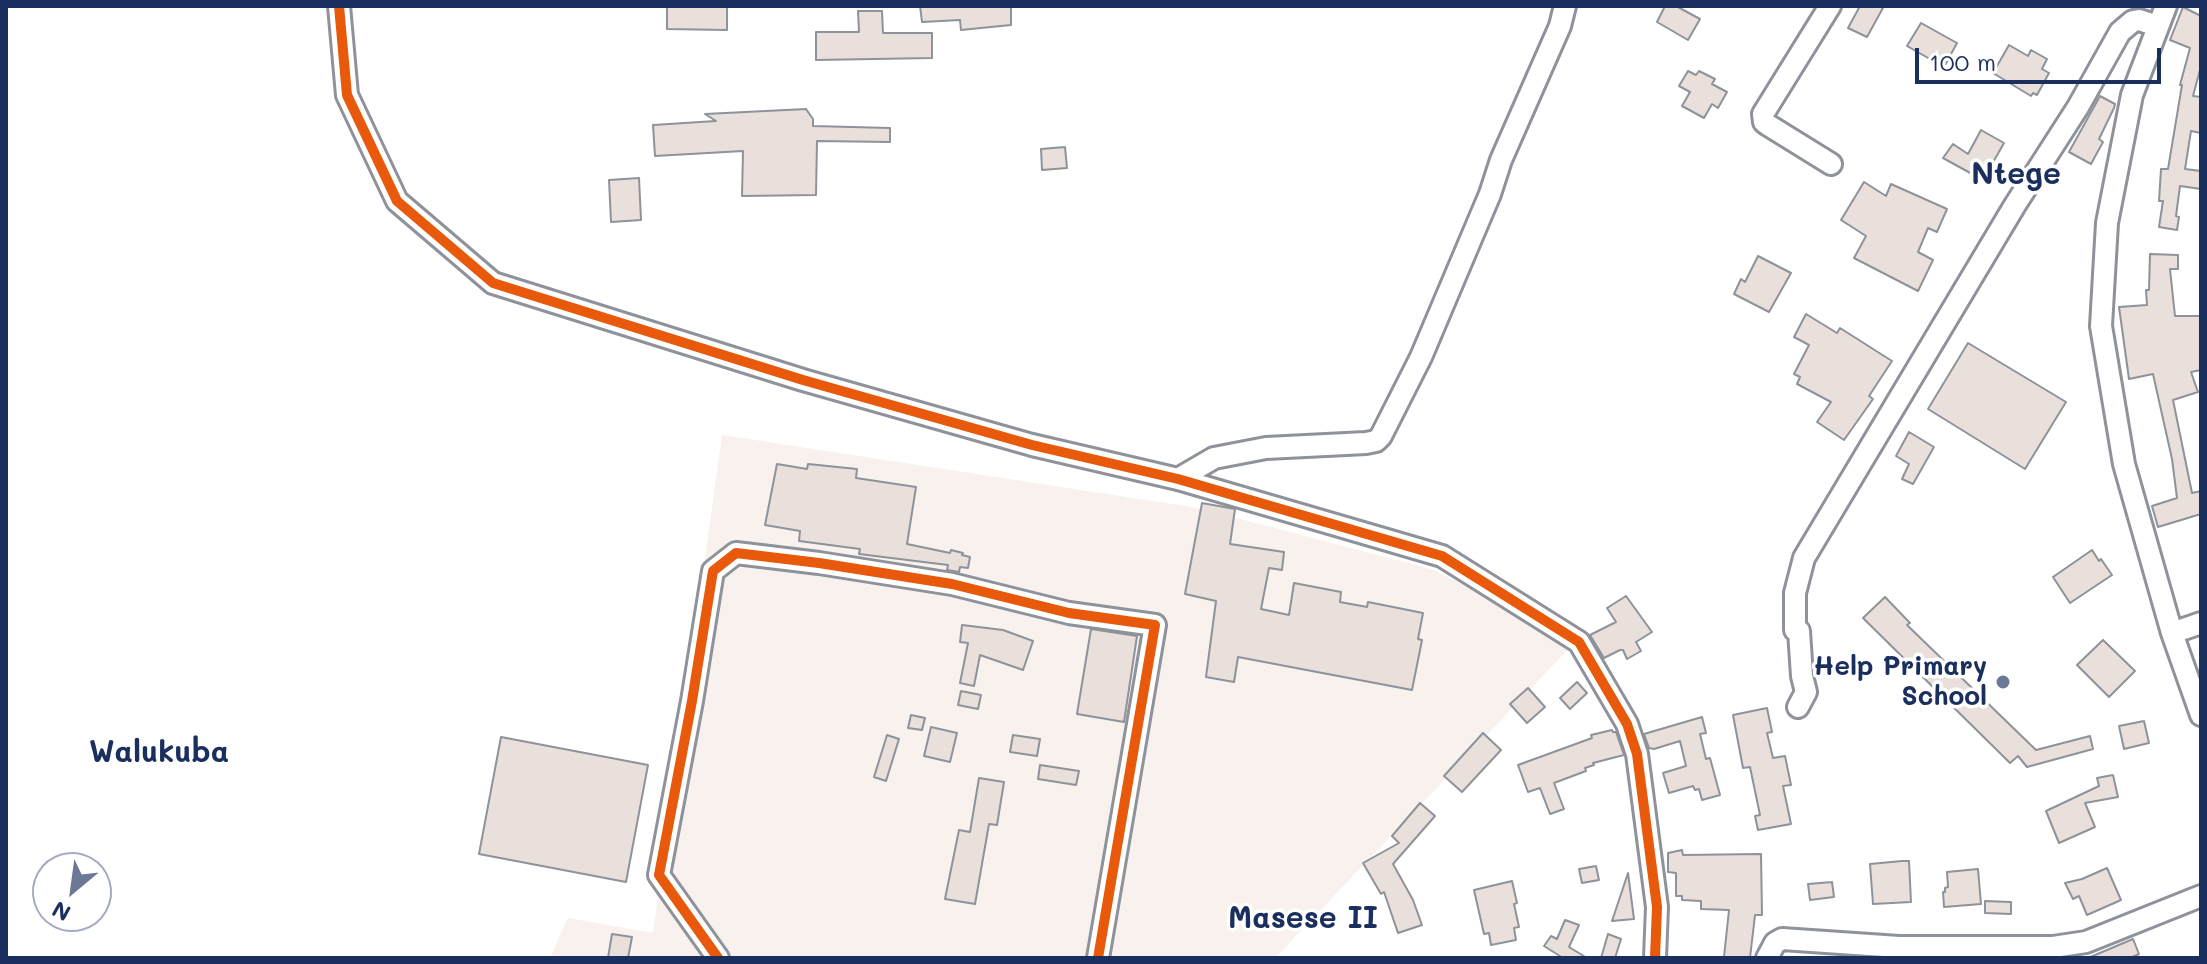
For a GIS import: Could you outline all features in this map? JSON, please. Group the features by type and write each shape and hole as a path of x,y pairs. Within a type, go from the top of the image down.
{"street":[{"path":"339,6 347,95 397,201 493,283 834,389 1032,445 1178,479 1442,556 1579,642 1627,724 1637,754 1657,907 1655,958"},
{"path":"1178,479 1214,458 1266,448 1366,443 1376,441 1381,436 1421,357 1490,194 1501,160 1560,26 1565,6"},
{"path":"1830,6 1763,114 1768,125 1831,164"},
{"path":"2166,6 2132,95 2107,223 2101,326 2124,464 2172,633 2201,715"},
{"path":"1798,707 1806,692 1799,631 1795,630 1795,593 1804,558 2015,205 2078,107 2120,32 2139,20 2158,26"},
{"path":"714,956 659,875 713,571 736,553 952,584 1069,613 1155,625 1098,958"},
{"path":"2172,633 2201,623"},
{"path":"1767,958 1775,943 1782,939 1899,947 2053,947 2075,944 2201,896"}],"shaded area":[{"path":"722,435 1198,508 1431,569 1578,639 1275,958 550,958 568,918 653,933"}],"building":[{"path":"667,6 727,6 727,30 667,29"},
{"path":"920,6 1011,6 1011,25 961,30 960,20 922,22"},
{"path":"1665,6 1676,6 1700,19 1688,40 1657,22"},
{"path":"1860,6 1884,6 1867,37 1848,28"},
{"path":"2183,7 2201,16 2201,66 2193,96 2201,97 2201,133 2191,131 2185,169 2201,171 2201,189 2180,186 2177,230 2159,227 2163,201 2159,201 2161,169 2168,169 2180,85 2190,48 2170,40"},
{"path":"858,11 882,11 883,33 932,33 932,58 816,60 816,32 859,32"},
{"path":"1921,23 1957,43 1944,67 1907,46"},
{"path":"2009,45 2028,56 2031,50 2047,59 2042,69 2049,73 2037,95 2033,93 2031,96 1993,73"},
{"path":"1688,71 1696,75 1699,71 1715,79 1712,84 1727,92 1718,108 1712,104 1704,118 1682,106 1690,92 1679,86"},
{"path":"2100,96 2115,104 2099,139 2103,142 2091,164 2069,152"},
{"path":"806,109 813,119 813,126 890,128 890,142 817,141 816,195 742,196 743,151 655,156 653,125 716,121 705,114"},
{"path":"1981,130 2004,143 1983,180 1943,158 1953,144 1968,154"},
{"path":"1065,147 1067,168 1042,170 1041,149"},
{"path":"639,178 641,220 611,222 609,180"},
{"path":"1864,182 1886,196 1891,184 1947,209 1937,232 1928,228 1918,252 1933,260 1918,291 1854,258 1866,236 1841,220"},
{"path":"2150,254 2178,255 2178,269 2170,269 2175,316 2201,316 2201,370 2191,372 2198,392 2173,400 2192,493 2201,491 2201,514 2158,527 2152,506 2177,498 2172,459 2153,374 2129,379 2119,307 2147,305"},
{"path":"1758,256 1791,273 1769,312 1734,294 1741,279 1745,282"},
{"path":"1806,314 1837,333 1840,328 1892,361 1869,396 1873,399 1844,440 1817,422 1831,402 1797,384 1800,377 1794,374 1809,345 1794,337"},
{"path":"1968,343 2066,402 2025,469 1928,409"},
{"path":"1909,432 1934,447 1913,484 1902,479 1909,464 1896,456"},
{"path":"777,464 807,469 808,464 857,469 856,478 916,487 907,544 963,553 970,557 968,568 960,567 959,572 947,570 948,565 859,554 860,549 799,541 800,531 765,525"},
{"path":"1202,503 1235,509 1230,544 1284,552 1282,570 1269,568 1261,609 1289,615 1294,583 1341,592 1340,602 1367,607 1368,602 1423,613 1418,639 1422,640 1412,690 1238,657 1234,682 1206,677 1216,601 1185,594"},
{"path":"2092,550 2112,575 2070,603 2053,577"},
{"path":"1626,596 1652,632 1636,642 1641,651 1627,659 1623,650 1604,658 1590,635 1616,622 1607,608"},
{"path":"1885,597 1910,623 1907,625 2036,750 2090,736 2093,749 2027,767 2018,756 2010,763 1863,618"},
{"path":"962,625 1003,630 1033,641 1023,670 980,655 974,686 960,683 968,643 960,642"},
{"path":"1091,629 1137,636 1124,722 1077,714"},
{"path":"2103,640 2135,671 2109,697 2077,665"},
{"path":"1577,682 1587,693 1570,709 1560,698"},
{"path":"1528,688 1545,707 1527,723 1510,704"},
{"path":"961,691 981,695 978,709 958,705"},
{"path":"1767,708 1772,732 1767,733 1773,758 1785,756 1791,785 1783,786 1791,824 1758,830 1755,816 1760,815 1750,767 1743,768 1733,715"},
{"path":"911,715 925,718 922,730 908,728"},
{"path":"1702,717 1706,733 1700,734 1720,795 1702,800 1699,789 1695,790 1693,786 1669,793 1663,773 1686,766 1680,741 1654,749 1649,748 1644,734"},
{"path":"2144,721 2149,743 2124,749 2119,726"},
{"path":"931,727 957,733 950,762 924,756"},
{"path":"1612,730 1616,732 1624,755 1593,763 1585,768 1586,771 1554,783 1564,809 1550,814 1540,788 1528,792 1518,765 1592,738 1591,735"},
{"path":"1483,733 1501,750 1462,792 1444,776"},
{"path":"887,735 899,739 886,781 874,777"},
{"path":"1013,735 1040,739 1037,756 1010,752"},
{"path":"501,737 648,765 626,882 479,854"},
{"path":"1040,765 1079,771 1076,785 1038,779"},
{"path":"2113,775 2118,797 2085,803 2095,827 2059,843 2046,811 2099,786 2097,778"},
{"path":"979,778 1004,782 997,825 989,824 975,904 945,899 959,830 970,832"},
{"path":"1420,803 1435,816 1393,864 1413,900 1422,925 1398,933 1384,892 1381,894 1363,863 1399,843 1392,836"},
{"path":"1682,850 1683,855 1761,854 1762,915 1755,915 1750,958 1724,957 1729,910 1701,909 1701,901 1682,900 1682,896 1676,896 1676,873 1668,872 1668,853"},
{"path":"1909,861 1911,902 1873,904 1870,864"},
{"path":"1596,866 1599,880 1582,883 1579,869"},
{"path":"2107,868 2121,900 2087,915 2079,896 2073,899 2065,883"},
{"path":"1978,869 1981,904 1944,907 1947,872"},
{"path":"1628,873 1634,919 1612,921"},
{"path":"1512,881 1519,927 1514,928 1516,940 1491,945 1489,933 1484,934 1474,890"},
{"path":"1832,882 1834,897 1810,900 1808,884"},
{"path":"1985,901 2011,902 2011,914 1985,913"},
{"path":"1565,920 1579,925 1569,947 1587,958 1563,958 1544,946 1551,936 1557,939"},
{"path":"612,934 632,937 628,958 608,958"},
{"path":"1608,934 1621,939 1615,958 1601,958"},
{"path":"2133,939 2139,954 2130,958 2088,958"}],"cycle path":[{"path":"339,6 347,95 397,201 493,283 803,380 1032,445 1178,479 1442,556 1579,642 1627,724 1637,754 1657,907 1655,958"},
{"path":"718,958 659,875 713,571 736,553 952,584 1069,613 1155,625 1098,958"}],"place":[{"name":"Help Primary School","path":"2003,682"}],"district":[{"name":"Ntege","path":"2016,175"},
{"name":"Walukuba","path":"159,753"},
{"name":"Masese II","path":"1303,919"}]}
